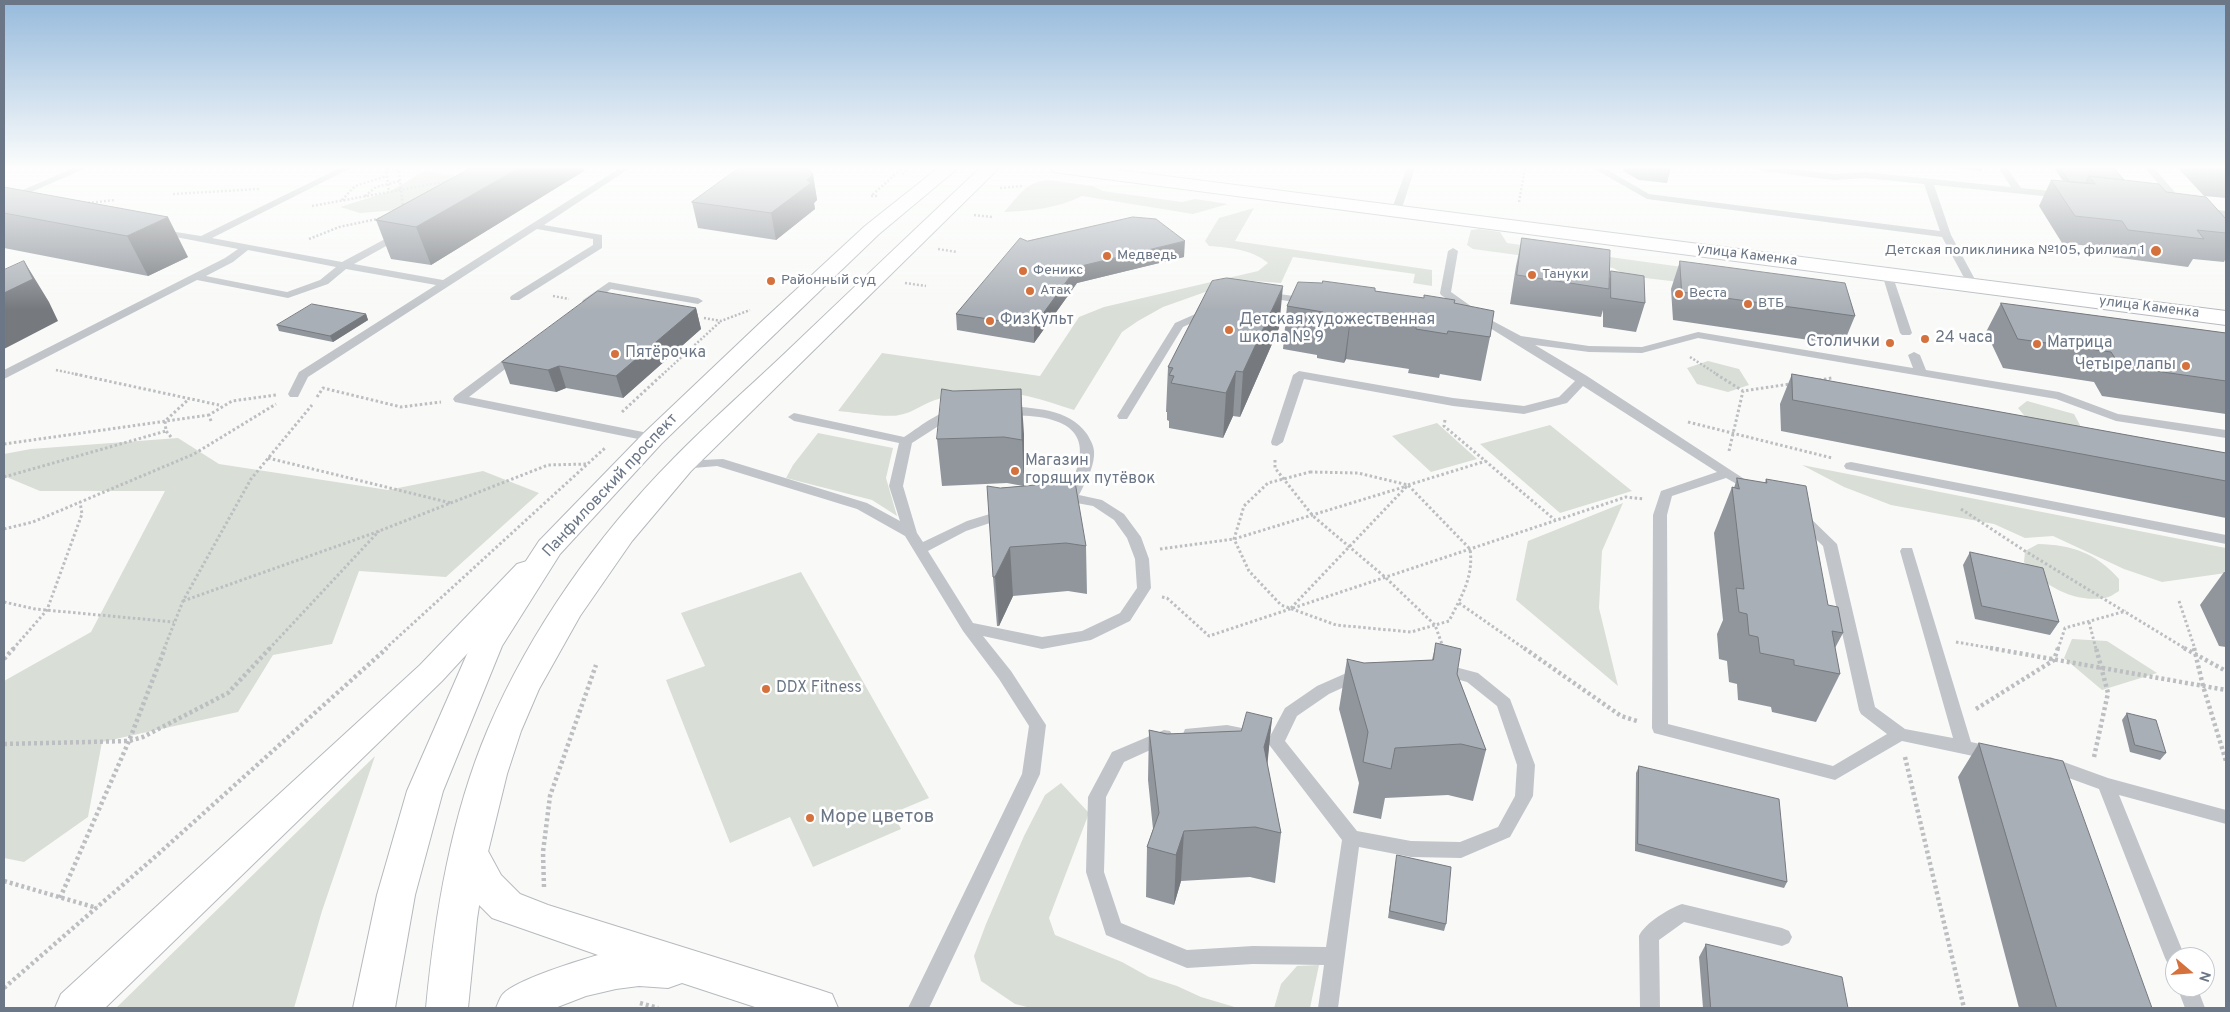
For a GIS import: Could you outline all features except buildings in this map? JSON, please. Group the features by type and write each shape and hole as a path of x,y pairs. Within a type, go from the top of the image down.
{"main road":[{"name":"Панфиловский проспект","path":"374,1008 396,895 425,791 464,703 487,645 549,548 653,438 872,230 890,215"},
{"path":"447,1008 470,851 489,774 514,706 536,660 605,556 650,499 682,465 952,215"},
{"name":"улица Каменка","path":"1429,215 2226,318"},
{"path":"76,1008 431,673 549,548"},
{"path":"470,851 487,887 506,906 545,921 818,1008"},
{"path":"517,1008 527,1001 576,980 630,968 702,971"}],"lane":[{"path":"204,238 251,215"},
{"path":"294,394 304,375 553,215"},
{"path":"1794,215 1946,235"},
{"path":"1939,215 1946,235 1973,285"},
{"path":"515,298 598,246 598,237 536,226"},
{"path":"148,228 445,284"},
{"path":"196,277 288,294 324,282 344,265 405,231"},
{"path":"4,374 229,260 248,246"},
{"path":"1453,251 1445,293 1485,321 1583,379 1726,473 1765,496"},
{"path":"1887,274 1906,333"},
{"path":"579,308 609,285 698,301"},
{"path":"1255,297 1263,295 1321,303"},
{"path":"1123,416 1179,325 1222,304"},
{"path":"1466,322 1485,321"},
{"path":"1518,339 1589,349 1642,350 1698,335 2059,396 2116,417 2226,434"},
{"path":"459,399 531,345"},
{"path":"1914,356 1921,373"},
{"path":"1277,442 1299,375 1449,401 1524,410 1563,400 1583,379"},
{"path":"459,399 653,438"},
{"path":"794,416 906,441 947,415 971,410"},
{"path":"996,410 1059,416 1080,431 1088,450 1084,472 1071,498"},
{"path":"906,441 896,486 910,533 968,627 1006,675 1038,725 1031,774 918,1008"},
{"path":"682,465 718,462 862,506 910,533"},
{"path":"1851,466 2226,540"},
{"path":"1726,473 1666,494 1660,515 1660,728 1835,773 1900,734"},
{"path":"968,627 1042,644 1086,636 1125,617 1142,592 1144,588 1142,559 1134,537 1119,517 1096,503 1071,498 1046,503"},
{"path":"920,550 941,537 981,519 1019,510"},
{"path":"1789,510 1805,519 1830,544 1867,710 1900,734 2010,756"},
{"path":"1907,551 1964,747"},
{"path":"1276,742 1291,712 1323,690 1380,666"},
{"path":"1336,956 1253,955 1187,959 1113,929 1095,872 1097,797 1118,757 1162,736 1227,731 1276,742 1352,838 1410,849 1461,850 1504,832 1524,796 1526,765 1504,703 1472,678 1424,666"},
{"path":"2037,762 2055,765 2106,784 2226,817"},
{"path":"2106,784 2171,947"},
{"path":"1328,1008 1352,838"},
{"path":"1650,1008 1649,936 1682,913 1782,937"}],"path":[{"path":"288,253 321,233 388,215"},
{"path":"974,215 992,217"},
{"path":"929,248 957,252"},
{"path":"904,283 926,286"},
{"path":"619,415 721,321"},
{"path":"1668,343 1743,391 1799,383"},
{"path":"1817,380 1845,376 1842,359"},
{"path":"26,363 219,405"},
{"path":"60,898 129,741 183,601 251,479 316,400 323,388 401,407 459,399"},
{"path":"1726,473 1732,432 1743,391"},
{"path":"4,529 33,522 194,454 294,394"},
{"path":"4,444 209,415 219,405 240,397 294,394 316,400"},
{"path":"165,421 189,398"},
{"path":"1449,401 1444,426 1555,520"},
{"path":"209,415 211,421"},
{"path":"165,421 166,431 172,437"},
{"path":"1687,421 1833,458 1851,466"},
{"path":"4,477 166,431"},
{"path":"1277,442 1275,468 1283,480 1313,516 1385,577 1435,625 1451,672"},
{"path":"268,458 451,503"},
{"path":"1139,552 1234,538 1313,516 1486,462"},
{"path":"183,601 379,531 548,465 588,464"},
{"path":"1310,472 1358,473 1408,486 1470,549 1474,562 1470,582 1449,621 1411,632 1336,625 1281,605 1249,571 1234,538 1244,506 1268,483 1310,472"},
{"path":"1915,478 2025,551 2226,671"},
{"path":"1291,608 1408,486"},
{"path":"1142,592 1167,598 1209,636 1626,497 1664,501"},
{"path":"4,659 46,610 82,514 80,502"},
{"path":"4,744 129,741 143,737 228,693 379,531"},
{"path":"4,988 98,908 224,796 449,590"},
{"path":"2179,601 2198,656 2202,686 2226,761"},
{"path":"4,602 46,610 174,622"},
{"path":"1458,603 1621,716 1660,728"},
{"path":"1956,721 2054,660 2065,628 2126,611"},
{"path":"2089,622 2108,693 2093,763 2106,784"},
{"path":"1932,638 2226,690"},
{"path":"545,921 543,852 550,796 596,665"},
{"path":"1900,734 1964,1008"},
{"path":"4,881 98,908"}],"shaded area":[{"path":"1229,215 1250,215 1235,241 1432,270 1432,286 1413,283 1415,274 1293,257 1281,283 1239,280 1163,307 1122,332 1074,410 1022,395 989,391 954,395 935,400 904,414 894,416 838,411 882,353 1040,376 1079,317 1104,307 1258,271 1268,263 1248,252 1209,246 1205,241 1219,218"},
{"path":"1479,229 1500,232 1507,243 1690,268 1705,285 1628,276 1613,268 1473,249 1467,245 1471,230"},
{"path":"1708,361 1739,369 1749,385 1728,392 1697,384 1687,368"},
{"path":"2027,401 2074,414 2081,427 2059,430 2028,420 2018,408"},
{"path":"1437,423 1477,459 1431,472 1392,436"},
{"path":"1550,425 1632,491 1560,513 1480,444"},
{"path":"818,433 893,448 886,478 897,516 872,500 786,478 793,465"},
{"path":"178,438 219,464 388,490 483,471 539,493 446,577 359,571 332,644 273,655 238,712 102,742 88,817 24,862 4,858 4,681 91,632 165,491 40,491 4,476 4,454 31,449"},
{"path":"1802,465 2226,548 2226,573 2162,582 2124,569 2053,536 2025,538 1994,524 1891,505 1844,487"},
{"path":"1623,503 1602,551 1599,608 1618,686 1516,600 1528,541"},
{"path":"2038,544 2062,546 2083,552 2092,557 2102,563 2119,579 2119,591 2108,597 2081,598 2049,585 2024,562 2025,551"},
{"path":"801,572 929,798 893,813 901,829 813,867 790,817 730,843 666,680 705,666 681,613"},
{"path":"2072,639 2107,641 2157,673 2102,690 2064,658"},
{"path":"375,756 322,911 294,1008 116,1008"},
{"path":"1061,783 1089,813 1049,918 1055,935 1122,962 1149,977 1177,986 1201,997 1238,1008 1031,1008 1015,1004 981,981 974,956 986,924 1024,836 1045,795"},
{"path":"1319,965 1310,1008 1274,1008 1281,984 1297,966"}],"place":[{"name":"Детская поликлиника №105, филиал 1","path":"2156,251"},
{"name":"Медведь","path":"1107,256"},
{"name":"Феникс","path":"1023,271"},
{"name":"Тануки","path":"1532,275"},
{"name":"Районный суд","path":"771,281"},
{"name":"Атак","path":"1030,291"},
{"name":"Веста","path":"1679,294"},
{"name":"ВТБ","path":"1748,304"},
{"name":"ФизКульт","path":"990,321"},
{"name":"Детская художественная школа № 9","path":"1229,330"},
{"name":"24 часа","path":"1925,339"},
{"name":"Столички","path":"1890,343"},
{"name":"Матрица","path":"2037,344"},
{"name":"Пятёрочка","path":"615,354"},
{"name":"Четыре лапы","path":"2186,366"},
{"name":"Магазин горящих путёвок","path":"1015,471"},
{"name":"DDX Fitness","path":"766,689"},
{"name":"Море цветов","path":"810,818"}]}
